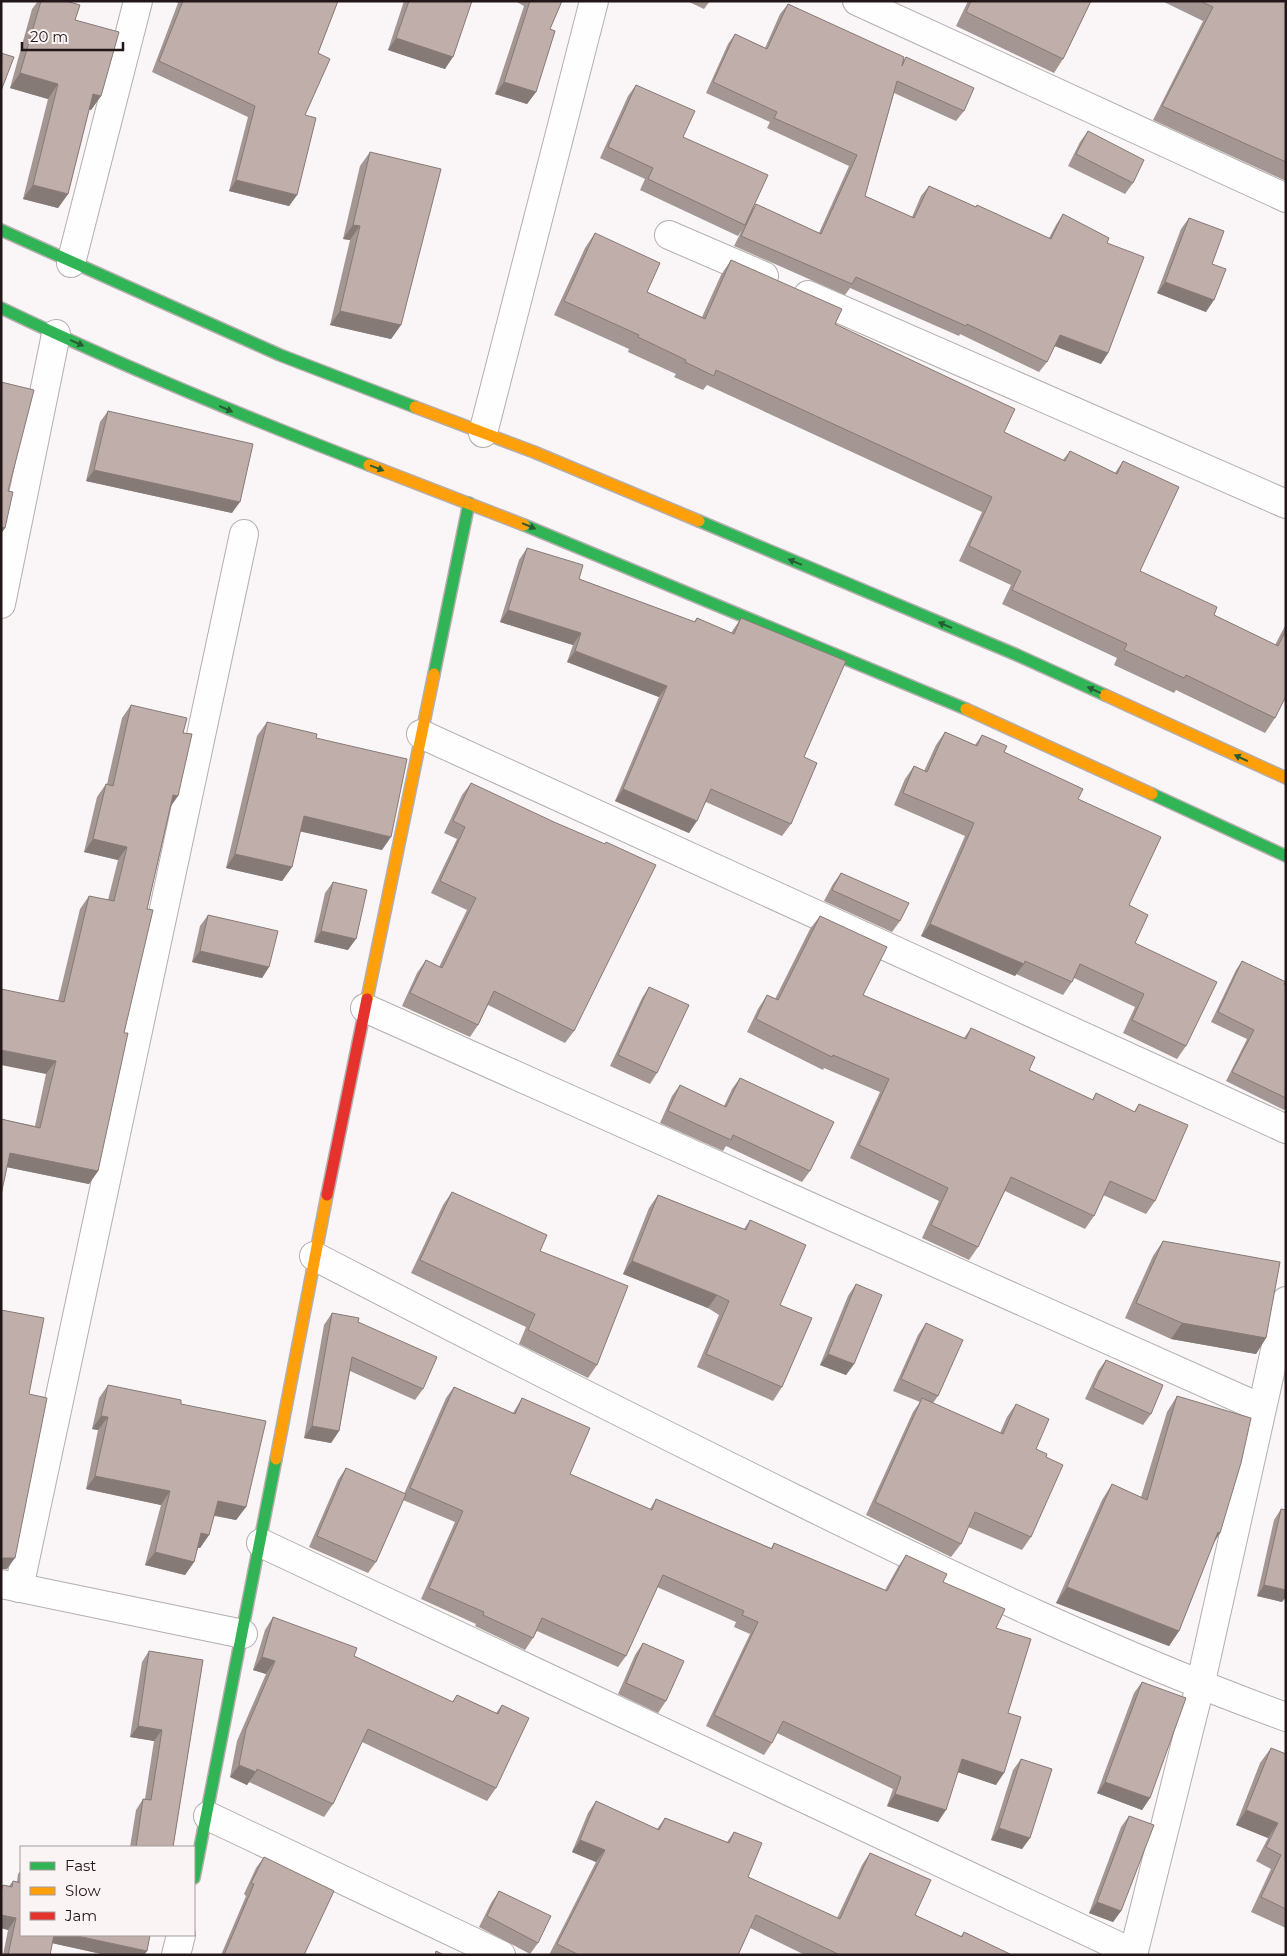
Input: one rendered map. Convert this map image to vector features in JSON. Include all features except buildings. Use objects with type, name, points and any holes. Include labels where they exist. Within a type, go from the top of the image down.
[{"type":"main road","points":[[1,230],[280,355],[552,460],[1017,655],[1286,778]]},
{"type":"main road","points":[[1,308],[254,421],[469,503],[989,720],[1286,856]]},
{"type":"main road","points":[[195,1874],[261,1543],[314,1256],[469,503]]},
{"type":"street","points":[[71,263],[138,1]]},
{"type":"street","points":[[483,433],[594,1]]},
{"type":"street","points":[[857,1],[1286,198]]},
{"type":"street","points":[[669,235],[1286,504]]},
{"type":"street","points":[[1,604],[56,334]]},
{"type":"street","points":[[243,1634],[10,1586],[244,534]]},
{"type":"street","points":[[421,734],[1286,1129]]},
{"type":"street","points":[[365,1008],[1261,1408]]},
{"type":"street","points":[[314,1256],[586,1396],[962,1581],[1200,1686],[1286,1718]]},
{"type":"street","points":[[261,1543],[1133,1954],[1200,1686],[1286,1301]]},
{"type":"street","points":[[208,1816],[501,1955]]},
{"type":"street","points":[[176,1955],[181,1936]]},
{"type":"traffic: fast","points":[[1,230],[280,355],[415,407]]},
{"type":"traffic: fast","points":[[1,308],[184,390],[369,465]]},
{"type":"traffic: fast","points":[[434,674],[469,503]]},
{"type":"traffic: fast","points":[[699,521],[1017,655],[1105,695]]},
{"type":"traffic: fast","points":[[524,525],[966,709]]},
{"type":"traffic: fast","points":[[1152,794],[1286,856]]},
{"type":"traffic: fast","points":[[195,1873],[276,1459]]},
{"type":"traffic: slow","points":[[415,407],[534,452],[699,521]]},
{"type":"traffic: slow","points":[[369,465],[524,525]]},
{"type":"traffic: slow","points":[[367,999],[434,674]]},
{"type":"traffic: slow","points":[[1105,695],[1286,778]]},
{"type":"traffic: slow","points":[[966,709],[1152,794]]},
{"type":"traffic: slow","points":[[276,1459],[327,1195]]},
{"type":"traffic: jam","points":[[327,1195],[367,999]]}]
